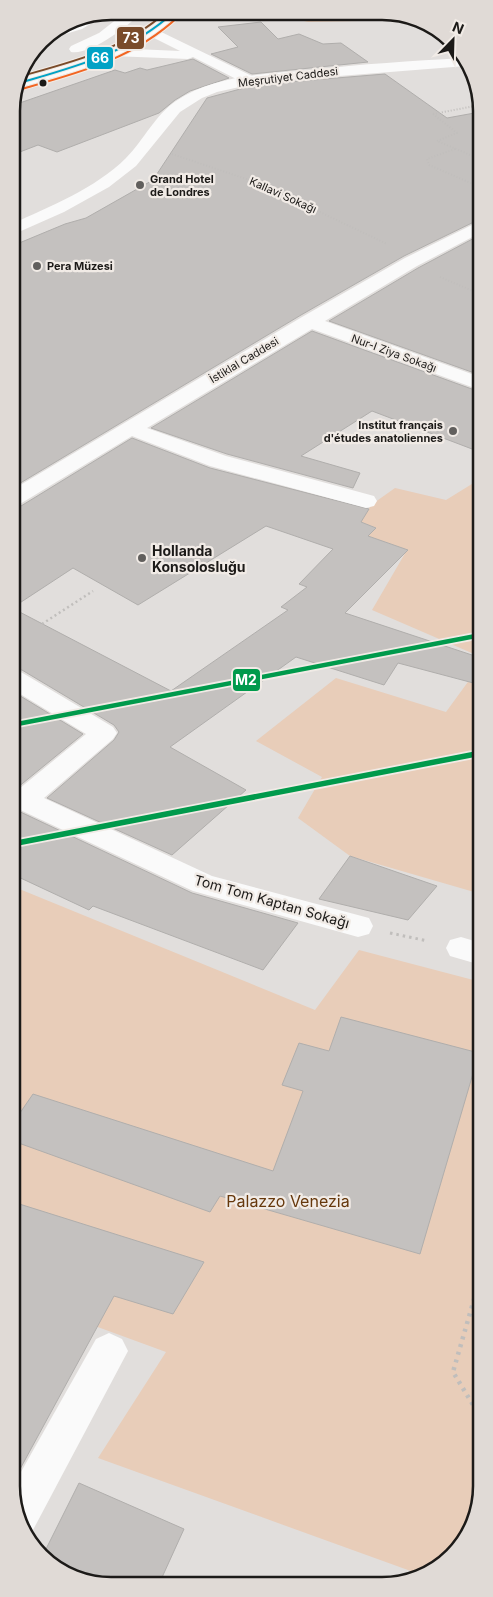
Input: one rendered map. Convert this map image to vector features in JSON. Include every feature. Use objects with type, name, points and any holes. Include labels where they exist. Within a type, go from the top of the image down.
[{"type":"street","points":[[33,63],[96,40],[127,20]]},
{"type":"street","points":[[146,20],[146,26],[153,32],[249,80]]},
{"type":"street","points":[[25,81],[112,52],[153,32],[167,20]]},
{"type":"street","points":[[112,52],[199,55]]},
{"type":"street","name":"Meşrutiyet Caddesi","points":[[20,226],[73,201],[106,182],[131,162],[180,105],[207,90],[249,80],[355,69],[428,64]]},
{"type":"street","name":"İstiklal Caddesi","points":[[20,494],[412,261],[473,230]]},
{"type":"street","name":"Nur-I Ziya Sokağı","points":[[309,322],[473,382]]},
{"type":"street","points":[[129,428],[218,462],[366,501]]},
{"type":"street","name":"Tom Tom Kaptan Sokağı","points":[[20,683],[104,733],[24,800],[203,884],[358,926]]},
{"type":"street","points":[[23,1508],[109,1351]]},
{"type":"lane","points":[[68,30],[82,25]]},
{"type":"path","points":[[473,106],[433,114],[456,133],[437,141],[473,156]]},
{"type":"path","name":"Kallavi Sokağı","points":[[142,148],[182,157],[261,184],[473,291]]},
{"type":"path","points":[[456,149],[427,159],[429,165],[473,184]]},
{"type":"path","points":[[42,624],[93,590]]},
{"type":"path","points":[[358,926],[471,951]]},
{"type":"path","points":[[473,1303],[453,1372],[473,1404]]},
{"type":"green space","points":[[300,20],[387,20],[308,22]]},
{"type":"green space","points":[[473,483],[473,654],[372,610],[407,550],[368,536],[376,528],[361,522],[371,505],[395,488],[446,500]]},
{"type":"green space","points":[[473,675],[473,892],[350,856],[298,818],[322,777],[256,741],[336,678],[446,712]]},
{"type":"green space","name":"Palazzo Venezia","points":[[20,889],[315,1010],[359,950],[473,980],[473,1492],[466,1521],[451,1546],[428,1565],[412,1572],[98,1458],[166,1352],[20,1299]]},
{"type":"building","points":[[261,22],[278,39],[299,34],[323,44],[341,43],[368,62],[252,74],[211,54],[238,47],[218,27]]},
{"type":"building","points":[[193,59],[229,78],[190,91],[159,113],[57,152],[38,145],[20,152],[20,103],[115,70],[125,73],[140,68],[147,70]]},
{"type":"building","points":[[385,74],[447,118],[473,113],[473,222],[404,256],[301,315],[20,483],[20,243],[65,224],[86,218],[153,180],[207,98],[244,88],[276,83]]},
{"type":"building","points":[[473,239],[473,372],[329,321],[418,268]]},
{"type":"building","points":[[312,331],[473,389],[473,449],[372,411],[301,456],[360,473],[353,488],[227,454],[151,428]]},
{"type":"building","points":[[132,438],[210,468],[369,509],[361,522],[376,528],[368,536],[408,550],[345,613],[473,655],[473,683],[398,663],[384,685],[296,657],[170,747],[246,790],[172,855],[47,798],[114,740],[119,732],[114,725],[20,670],[20,612],[171,691],[288,610],[281,607],[307,587],[299,584],[333,549],[266,526],[138,605],[73,568],[20,603],[20,506]]},
{"type":"building","points":[[20,696],[83,734],[20,785]]},
{"type":"building","points":[[20,812],[192,893],[298,923],[263,970],[93,906],[89,910],[20,878]]},
{"type":"building","points":[[350,856],[437,886],[408,920],[319,899]]},
{"type":"building","points":[[341,1017],[473,1051],[473,1073],[420,1254],[220,1196],[210,1212],[20,1144],[20,1113],[33,1094],[273,1171],[303,1091],[282,1085],[299,1043],[329,1051]]},
{"type":"building","points":[[20,1204],[204,1262],[173,1314],[114,1296],[20,1469]]},
{"type":"building","points":[[79,1483],[184,1529],[162,1577],[93,1575],[65,1565],[46,1549]]},
{"type":"transit line","name":"73","points":[[28,74],[97,54],[134,36],[157,20]]},
{"type":"transit line","name":"66","points":[[25,81],[101,58],[140,39],[165,20]]},
{"type":"transit line","points":[[23,89],[83,71],[125,55],[163,31],[175,20]]},
{"type":"transit line","name":"M2","points":[[20,723],[473,637]]},
{"type":"transit line","name":"M2","points":[[20,842],[473,755]]},
{"type":"place","name":"Grand Hotel de Londres","points":[[140,185]]},
{"type":"place","name":"Pera Müzesi","points":[[37,266]]},
{"type":"place","name":"Institut français d'études anatoliennes","points":[[453,431]]},
{"type":"place","name":"Hollanda Konsolosluğu","points":[[142,558]]}]
